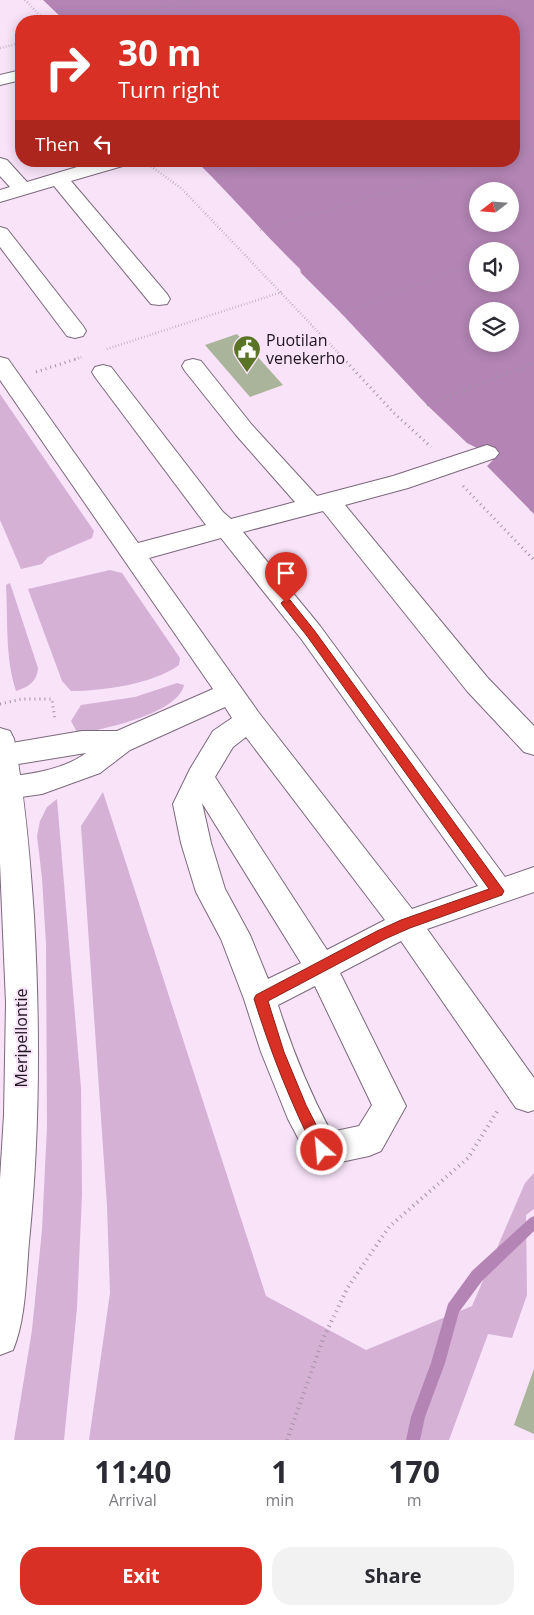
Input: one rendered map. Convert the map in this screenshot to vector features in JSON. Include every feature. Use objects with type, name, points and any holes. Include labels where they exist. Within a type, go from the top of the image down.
[{"type":"main road","points":[[0,80],[15,76]]},
{"type":"main road","points":[[0,164],[23,189]]},
{"type":"main road","points":[[0,196],[99,167]]},
{"type":"main road","points":[[58,179],[159,299]]},
{"type":"main road","points":[[0,233],[75,331]]},
{"type":"main road","points":[[97,359],[214,518],[226,528],[311,633],[498,891]]},
{"type":"main road","points":[[193,366],[244,430],[320,503],[478,684],[534,744]]},
{"type":"main road","points":[[5,372],[249,720],[406,924],[527,1087]]},
{"type":"main road","points":[[133,553],[400,482],[487,453]]},
{"type":"main road","points":[[2,765],[42,782],[63,776],[90,765],[120,742],[230,693]]},
{"type":"main road","points":[[200,777],[320,967],[389,1106],[369,1140],[322,1150],[293,1092],[235,935],[211,892],[196,843],[187,804],[200,777],[223,739],[249,720]]},
{"type":"main road","name":"Meripellontie","points":[[0,1337],[16,1182],[22,1054],[20,943],[11,814],[2,765]]},
{"type":"main road","points":[[260,999],[406,924],[534,879]]},
{"type":"path","points":[[25,0],[39,15]]},
{"type":"path","points":[[130,15],[194,0]]},
{"type":"path","points":[[0,48],[15,44]]},
{"type":"path","points":[[520,90],[534,86]]},
{"type":"path","points":[[520,154],[534,150]]},
{"type":"path","points":[[152,167],[182,190],[282,292],[394,413],[435,451],[444,466],[534,560]]},
{"type":"path","points":[[215,179],[255,167]]},
{"type":"path","points":[[260,230],[474,167]]},
{"type":"path","points":[[519,247],[534,241]]},
{"type":"path","points":[[341,313],[469,265]]},
{"type":"path","points":[[5,372],[97,359],[282,292]]},
{"type":"path","points":[[427,405],[534,363]]},
{"type":"path","points":[[530,510],[534,508]]},
{"type":"path","points":[[0,704],[22,699],[52,699]]},
{"type":"path","points":[[287,1440],[323,1339],[348,1288],[389,1227],[468,1158],[487,1130],[501,1104],[527,1087]]},
{"type":"shaded area","points":[[43,0],[534,0],[534,514],[487,466],[493,460],[487,453],[467,443],[427,405],[301,273],[300,269],[202,167],[520,167],[520,15],[59,15]]},
{"type":"shaded area","points":[[0,394],[94,531],[92,538],[48,557],[42,564],[21,569],[0,520]]},
{"type":"shaded area","points":[[110,570],[122,573],[180,658],[179,665],[168,672],[142,682],[98,690],[71,691],[62,681],[28,589]]},
{"type":"shaded area","points":[[10,583],[38,668],[34,680],[24,688],[16,691],[10,665],[8,638],[6,585]]},
{"type":"shaded area","points":[[177,683],[184,685],[179,695],[168,704],[138,719],[78,734],[71,721],[81,705],[135,697]]},
{"type":"shaded area","points":[[103,792],[266,1296],[366,1350],[472,1306],[525,1183],[534,1173],[534,1209],[526,1215],[527,1295],[512,1338],[488,1334],[449,1440],[89,1440],[110,1293],[107,1206],[81,826]]},
{"type":"shaded area","points":[[57,799],[81,1088],[82,1195],[77,1308],[64,1440],[14,1440],[32,1330],[42,1230],[47,1126],[46,944],[37,836],[40,821],[47,807]]},
{"type":"building","points":[[237,334],[283,385],[250,397],[205,345]]},
{"type":"building","points":[[534,1369],[534,1434],[514,1425]]},
{"type":"waterway","points":[[413,1440],[418,1417],[438,1363],[453,1309],[477,1276],[534,1222]]},
{"type":"place","name":"Puotilan venekerho","points":[[247,373]]},
{"type":"route","points":[[286,603],[311,633],[498,891],[381,935],[260,999],[277,1052],[300,1108],[322,1150]]}]
